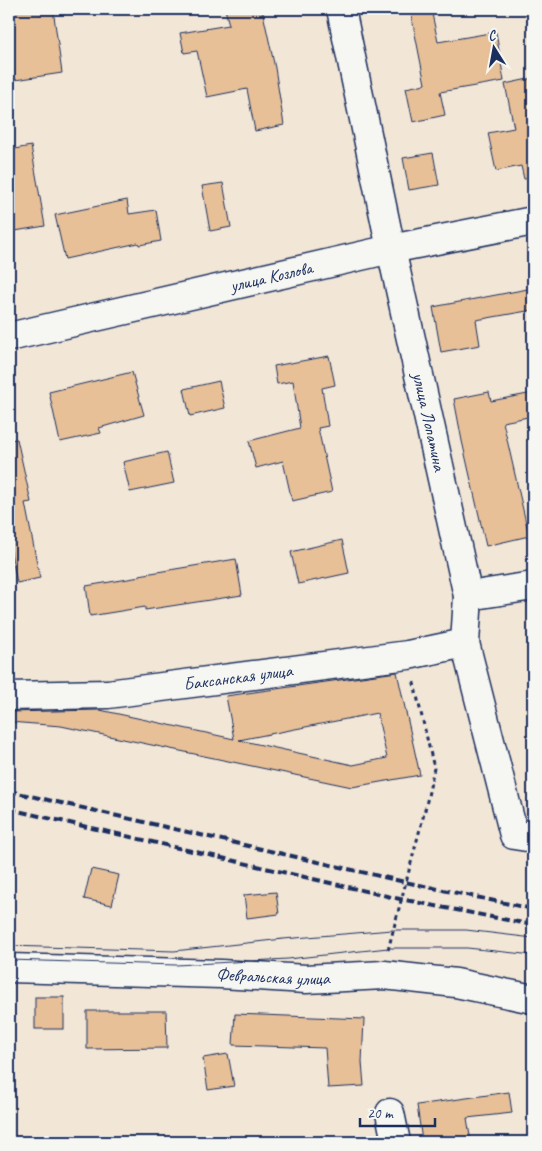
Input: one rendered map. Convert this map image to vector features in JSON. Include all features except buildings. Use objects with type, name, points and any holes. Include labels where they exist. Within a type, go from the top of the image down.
[{"type":"street","name":"улица Лопатина","points":[[341,9],[391,249],[468,596],[465,643],[524,836]]},
{"type":"street","name":"улица Козлова","points":[[9,337],[391,249],[533,221]]},
{"type":"street","points":[[468,596],[533,586]]},
{"type":"street","name":"Баксанская улица","points":[[9,696],[108,694],[408,655],[465,643]]},
{"type":"street","name":"Февральская улица","points":[[9,968],[221,974],[306,979],[384,975],[456,984],[533,999]]},
{"type":"street","points":[[390,1113],[396,1142]]},
{"type":"path","points":[[384,975],[388,948],[426,810],[434,768],[408,655]]},
{"type":"tram line","points":[[9,946],[174,951],[392,930],[466,930],[533,938]]},
{"type":"tram line","points":[[9,960],[176,965],[288,959],[388,948],[467,948],[533,955]]},
{"type":"railway","points":[[9,791],[405,882],[533,909]]},
{"type":"railway","points":[[9,809],[400,899],[533,925]]}]
